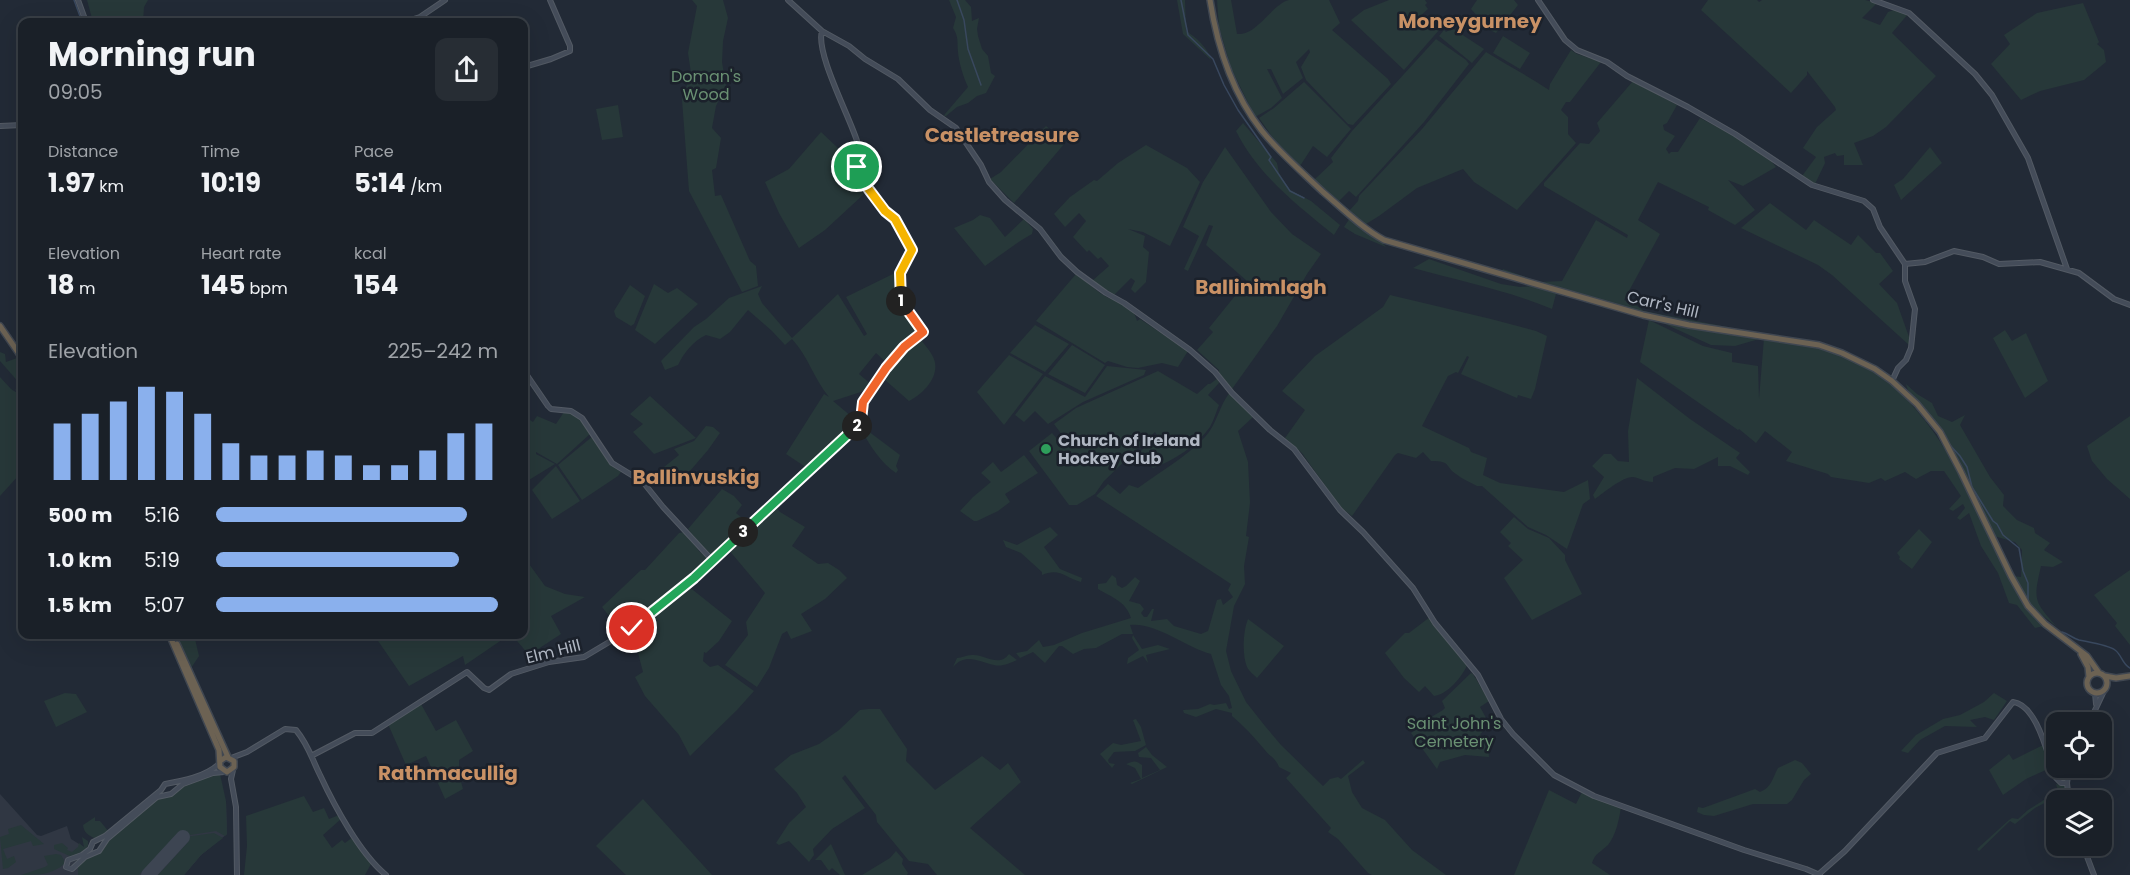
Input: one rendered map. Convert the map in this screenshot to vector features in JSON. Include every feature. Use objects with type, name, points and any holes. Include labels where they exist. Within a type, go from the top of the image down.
[{"type":"highway","name":"Carr's Hill","points":[[1210,0],[1216,40],[1252,117],[1273,144],[1349,215],[1384,240],[1643,315],[1689,325],[1819,345],[1856,359],[1892,381],[1923,410],[1940,432],[2022,597],[2045,624],[2087,656],[2101,674]]},
{"type":"highway","points":[[0,326],[18,352]]},
{"type":"highway","points":[[173,639],[219,749],[220,767],[224,772],[234,767],[173,639]]},
{"type":"highway","points":[[2076,647],[2085,660],[2089,677],[2088,687],[2095,693],[2115,681],[2130,676]]},
{"type":"highway","points":[[2089,677],[2101,674],[2116,678],[2130,676]]},
{"type":"highway","points":[[2101,674],[2107,679],[2105,689]]},
{"type":"highway","points":[[195,696],[202,701]]},
{"type":"highway","points":[[220,762],[230,758]]},
{"type":"street","points":[[78,0],[85,18]]},
{"type":"street","points":[[415,18],[446,0]]},
{"type":"street","points":[[528,66],[570,51],[570,46],[550,0]]},
{"type":"street","points":[[788,0],[824,33],[849,46],[865,59],[898,79],[930,110],[956,128],[981,165],[989,182],[1005,200],[1040,229],[1064,260],[1106,293],[1185,346],[1211,368],[1232,393],[1270,430],[1294,449],[1340,510],[1364,532],[1415,591],[1435,623],[1478,675],[1501,719],[1554,776],[1594,796],[1819,875],[1845,851],[1937,753],[1985,738],[2013,702],[2020,704],[2030,712],[2056,778],[2061,783],[2067,783]]},
{"type":"street","points":[[1538,0],[1565,40],[1577,50],[1607,62],[1632,79],[1741,137],[1812,185],[1864,201],[1871,206],[1880,226],[1905,264],[1905,281],[1915,309],[1912,339],[1906,360],[1898,368],[1892,381]]},
{"type":"street","points":[[1873,0],[1909,12],[1988,89],[2028,158],[2067,269]]},
{"type":"street","name":"Elm Hill","points":[[313,755],[355,733],[372,733],[467,672],[489,690],[511,674],[543,664],[577,659],[592,653],[639,622],[694,578],[858,425],[861,420],[863,402],[886,368],[904,347],[923,332],[903,305],[900,295],[901,269],[912,250],[895,219],[885,211],[861,179],[857,167],[858,144],[837,94],[821,39],[824,33]]},
{"type":"street","points":[[0,126],[18,125]]},
{"type":"street","points":[[1905,264],[1925,262],[1954,251],[1983,257],[1999,264],[2034,261],[2085,276],[2114,299],[2130,305]]},
{"type":"street","points":[[528,377],[551,409],[571,411],[582,418],[612,464],[643,482],[712,560]]},
{"type":"street","points":[[2094,712],[2105,689]]},
{"type":"street","points":[[2093,712],[2096,704],[2095,693]]},
{"type":"street","points":[[230,758],[239,756],[289,728],[298,733],[313,755],[319,774],[342,818],[375,865],[386,875]]},
{"type":"street","points":[[237,875],[236,807],[231,779],[239,756]]},
{"type":"street","points":[[220,762],[211,770],[171,784],[167,783],[105,836],[93,842],[82,855],[66,861],[67,868],[72,870],[85,857],[96,852],[107,839],[160,796],[183,784],[213,773],[224,772],[231,785],[236,836]]},
{"type":"street","points":[[2068,778],[2068,790]]},
{"type":"street","points":[[171,784],[174,787],[173,791]]},
{"type":"street","points":[[163,787],[167,794]]},
{"type":"street","points":[[97,841],[101,843],[101,848]]},
{"type":"street","points":[[91,846],[96,852]]},
{"type":"street","points":[[2087,856],[2094,875]]},
{"type":"street","points":[[72,859],[76,864]]},
{"type":"shaded area","points":[[0,794],[37,835],[41,836],[67,826],[71,839],[79,844],[99,868],[226,801],[227,834],[201,855],[184,875],[0,875]]},
{"type":"green space","points":[[87,0],[148,0],[144,7],[143,18],[92,18]]},
{"type":"green space","name":"Doman's Wood","points":[[692,0],[723,0],[728,18],[723,41],[722,62],[726,86],[716,106],[712,128],[721,138],[716,168],[712,170],[715,196],[721,195],[750,261],[756,266],[758,286],[742,292],[689,191],[682,100],[691,73],[688,53],[697,6]]},
{"type":"green space","points":[[949,0],[965,0],[971,7],[972,21],[979,18],[978,36],[982,49],[988,56],[991,73],[995,76],[986,93],[944,116],[968,87],[960,65],[957,37],[953,28],[956,17]]},
{"type":"green space","points":[[1177,0],[1185,0],[1186,31],[1201,44],[1211,60],[1183,34]]},
{"type":"green space","points":[[1217,0],[1231,0],[1237,34],[1251,30],[1277,7],[1289,0],[1329,0],[1340,23],[1332,30],[1391,84],[1353,125],[1348,124],[1306,80],[1301,67],[1310,52],[1309,49],[1296,62],[1303,78],[1283,94],[1271,69],[1267,69],[1282,98],[1271,108],[1255,117],[1231,68],[1219,27]]},
{"type":"green space","points":[[1389,0],[1425,0],[1428,9],[1417,19],[1422,24],[1425,21],[1430,26],[1435,24],[1440,29],[1404,70],[1351,20],[1364,10]]},
{"type":"green space","points":[[1477,0],[1514,0],[1518,5],[1496,33],[1490,30],[1471,9]]},
{"type":"green space","points":[[1708,0],[1757,0],[1759,2],[1762,0],[1865,0],[1877,3],[1862,18],[1880,25],[1888,12],[1894,10],[1908,14],[1892,33],[1936,76],[1886,127],[1873,136],[1854,143],[1863,165],[1844,165],[1844,155],[1837,156],[1835,153],[1824,157],[1825,163],[1815,184],[1802,176],[1816,157],[1803,148],[1817,127],[1836,110],[1835,107],[1807,71],[1807,75],[1791,93],[1701,10]]},
{"type":"green space","points":[[2083,3],[2099,42],[2097,44],[2104,50],[2106,62],[2084,80],[2040,91],[2021,100],[1991,64],[2010,44],[2004,35],[2037,13]]},
{"type":"green space","points":[[1452,28],[1484,49],[1472,63],[1439,36],[1444,30],[1446,32]]},
{"type":"green space","points":[[1503,36],[1530,53],[1520,69],[1493,53]]},
{"type":"green space","points":[[1436,39],[1469,64],[1424,122],[1356,197],[1349,191],[1339,201],[1314,180],[1333,162],[1331,158],[1352,131]]},
{"type":"green space","points":[[1571,50],[1601,62],[1561,110],[1568,117],[1568,134],[1576,143],[1517,210],[1474,182],[1463,169],[1417,188],[1366,224],[1349,211],[1358,201],[1359,196],[1422,129],[1486,52],[1549,90],[1550,84]]},
{"type":"green space","points":[[1633,81],[1677,105],[1667,123],[1663,125],[1664,130],[1675,136],[1666,149],[1669,154],[1678,152],[1700,118],[1733,135],[1776,167],[1743,186],[1728,180],[1755,210],[1735,225],[1708,210],[1709,207],[1658,182],[1638,220],[1660,234],[1624,300],[1644,311],[1738,329],[1654,316],[1501,273],[1503,269],[1540,282],[1562,281],[1596,220],[1627,238],[1628,235],[1544,186],[1544,183],[1580,143],[1589,144],[1600,131],[1597,123]]},
{"type":"green space","points":[[1304,82],[1351,129],[1327,157],[1313,146],[1300,166],[1278,145],[1259,118]]},
{"type":"green space","points":[[618,105],[623,137],[602,140],[596,109]]},
{"type":"green space","points":[[1243,123],[1277,163],[1279,173],[1290,190],[1311,201],[1340,225],[1334,235],[1279,188],[1255,161],[1236,131]]},
{"type":"green space","points":[[1046,126],[1065,143],[1014,203],[990,179],[1001,172]]},
{"type":"green space","points":[[821,132],[839,149],[857,148],[854,170],[858,177],[854,181],[864,194],[825,230],[799,248],[765,182],[789,169]]},
{"type":"green space","points":[[1146,145],[1187,168],[1200,182],[1170,246],[1143,232],[1128,229],[1145,236],[1143,247],[1149,252],[1146,282],[1135,293],[1131,289],[1135,281],[1131,278],[1114,295],[1092,281],[1109,266],[1101,257],[1098,259],[1089,250],[1087,252],[1073,237],[1086,221],[1079,213],[1065,227],[1054,214],[1070,197],[1094,180],[1097,181],[1118,163]]},
{"type":"green space","points":[[1225,147],[1271,212],[1292,234],[1321,254],[1277,326],[1232,389],[1219,374],[1219,370],[1197,350],[1213,332],[1209,328],[1247,281],[1206,245],[1213,226],[1209,225],[1188,271],[1184,269],[1199,236],[1183,227],[1203,182]]},
{"type":"green space","points":[[1930,147],[1942,163],[1901,200],[1894,185],[1903,179]]},
{"type":"green space","points":[[1770,203],[1806,230],[1814,220],[1851,245],[1858,235],[1876,253],[1880,253],[1893,271],[1879,284],[1897,303],[1909,337],[1909,345],[1818,265],[1741,228]]},
{"type":"green space","points":[[980,215],[990,218],[1005,237],[1024,219],[1033,229],[1032,234],[985,266],[954,228]]},
{"type":"green space","points":[[1350,218],[1380,240],[1386,247],[1344,227]]},
{"type":"green space","points":[[1429,259],[1501,284],[1520,287],[1534,286],[1556,294],[1552,309],[1500,291],[1413,268]]},
{"type":"green space","points":[[895,273],[901,305],[920,331],[903,344],[887,363],[876,353],[859,374],[872,385],[867,390],[833,401],[858,422],[807,468],[786,454],[824,394],[829,397],[792,339],[785,345],[748,310],[730,332],[720,339],[706,335],[693,344],[678,365],[665,370],[661,361],[694,327],[729,298],[762,286],[758,294],[762,303],[792,338],[838,294],[864,336],[867,334],[846,297]]},
{"type":"green space","points":[[1076,274],[1100,293],[1127,307],[1135,315],[1137,321],[1140,319],[1188,351],[1178,367],[1162,363],[1138,368],[1108,361],[1105,363],[1036,321]]},
{"type":"green space","points":[[654,284],[668,293],[677,288],[698,304],[655,344],[635,330]]},
{"type":"green space","points":[[630,285],[645,296],[634,324],[631,326],[616,317],[614,311]]},
{"type":"green space","points":[[1390,295],[1491,319],[1547,336],[1531,399],[1518,395],[1517,398],[1461,374],[1469,357],[1467,356],[1458,373],[1448,376],[1422,426],[1487,458],[1483,475],[1500,483],[1564,492],[1588,480],[1590,499],[1583,504],[1567,549],[1546,535],[1528,527],[1482,486],[1477,486],[1461,477],[1445,463],[1431,461],[1423,452],[1416,458],[1398,453],[1395,455],[1352,516],[1341,508],[1302,453],[1285,438],[1305,410],[1282,391],[1315,356],[1383,307]]},
{"type":"green space","points":[[1649,320],[1703,346],[1732,353],[1732,362],[1758,366],[1759,399],[1764,338],[1807,345],[1838,354],[1882,378],[1910,403],[1934,433],[1955,466],[2024,605],[2044,626],[2035,628],[2017,605],[2009,603],[1998,573],[1981,546],[1969,513],[1960,520],[1957,518],[1965,508],[1963,504],[1953,511],[1949,509],[1961,496],[1944,471],[1931,471],[1916,479],[1905,472],[1885,481],[1881,478],[1869,483],[1831,477],[1828,474],[1786,461],[1792,452],[1765,431],[1756,443],[1640,362]]},
{"type":"green space","points":[[1665,324],[1759,339],[1735,346],[1711,345]]},
{"type":"green space","points":[[1035,325],[1069,344],[1045,372],[1010,353]]},
{"type":"green space","points":[[2005,330],[2012,341],[2026,333],[2048,381],[2025,398],[1993,338]]},
{"type":"green space","points":[[921,339],[935,362],[934,375],[926,388],[909,401],[884,379],[906,351]]},
{"type":"green space","points":[[1072,345],[1105,365],[1085,393],[1048,374]]},
{"type":"green space","points":[[0,352],[5,354],[6,362],[17,358],[18,382],[0,361]]},
{"type":"green space","points":[[1009,355],[1043,374],[1004,425],[977,392]]},
{"type":"green space","points":[[1107,366],[1146,370],[1144,375],[1083,402],[1048,424],[1035,411],[1024,422],[1015,415],[1045,376],[1085,397]]},
{"type":"green space","points":[[1158,371],[1197,394],[1218,378],[1219,383],[1208,395],[1219,405],[1210,427],[1184,452],[1153,468],[1137,455],[1157,435],[1155,432],[1104,481],[1095,494],[1077,505],[1069,505],[1029,451],[1052,433],[1064,447],[1068,443],[1054,424],[1076,408]]},
{"type":"green space","points":[[0,377],[18,393],[18,476],[0,496]]},
{"type":"green space","points":[[1637,378],[1690,419],[1740,453],[1736,458],[1750,472],[1748,475],[1730,466],[1718,466],[1718,457],[1694,469],[1675,468],[1653,477],[1653,482],[1629,477],[1595,499],[1593,495],[1604,477],[1592,466],[1604,454],[1611,454],[1618,461],[1629,462],[1628,431]]},
{"type":"green space","points":[[1906,384],[1932,403],[1938,416],[1952,422],[1965,415],[1960,425],[1990,477],[2004,495],[2003,506],[2017,520],[2034,528],[2035,533],[2050,543],[2044,550],[2063,562],[2053,567],[2041,566],[2036,594],[2040,606],[2057,627],[2033,608],[2013,576],[2021,577],[2022,550],[2015,542],[1994,536],[1952,447],[1934,420],[1910,394]]},
{"type":"green space","points":[[1230,392],[1253,417],[1238,431],[1248,462],[1250,503],[1246,536],[1249,537],[1244,566],[1245,584],[1234,606],[1226,651],[1231,671],[1246,702],[1265,726],[1323,786],[1330,779],[1338,777],[1341,779],[1363,760],[1365,763],[1348,776],[1352,792],[1362,808],[1385,820],[1412,850],[1446,875],[1372,875],[1368,873],[1338,839],[1328,832],[1331,828],[1286,778],[1291,773],[1279,767],[1232,716],[1232,713],[1216,709],[1196,717],[1184,713],[1183,710],[1198,709],[1210,704],[1226,703],[1229,709],[1232,708],[1229,696],[1221,685],[1211,654],[1161,631],[1140,625],[1130,625],[1133,634],[1122,634],[1096,648],[1084,649],[1073,654],[1059,646],[1045,663],[1033,652],[1020,658],[1016,653],[1027,651],[1039,640],[1043,647],[1054,645],[1082,633],[1131,618],[1122,603],[1098,589],[1098,584],[1106,583],[1112,575],[1116,578],[1117,585],[1122,588],[1135,577],[1140,581],[1129,601],[1140,604],[1144,609],[1141,613],[1144,617],[1147,617],[1154,609],[1151,621],[1167,619],[1174,626],[1201,634],[1208,631],[1217,600],[1221,599],[1223,605],[1233,597],[1228,590],[1231,584],[1096,496],[1108,484],[1120,494],[1129,485],[1138,488],[1181,458],[1209,432]]},
{"type":"green space","points":[[650,396],[696,438],[654,454],[633,432],[643,424],[630,414]]},
{"type":"green space","points":[[564,412],[569,413],[577,416],[583,422],[590,434],[557,464],[536,452],[555,464],[528,481],[528,419],[533,422],[537,416],[556,424]]},
{"type":"green space","points":[[2130,416],[2130,499],[2107,479],[2092,461],[2087,446]]},
{"type":"green space","points":[[706,426],[713,427],[720,433],[678,485],[664,467],[679,455],[674,449],[694,441]]},
{"type":"green space","points":[[864,428],[900,455],[896,473],[873,449],[862,431]]},
{"type":"green space","points":[[593,436],[608,460],[621,472],[582,500],[558,465]]},
{"type":"green space","points":[[1024,455],[1038,473],[1005,494],[1010,502],[998,511],[977,521],[960,511],[991,482],[981,473],[993,462],[1001,472]]},
{"type":"green space","points":[[556,466],[580,501],[552,519],[532,490]]},
{"type":"green space","points":[[722,489],[734,496],[742,505],[736,513],[748,523],[713,557],[702,548],[688,529]]},
{"type":"green space","points":[[774,504],[780,512],[805,527],[792,546],[818,564],[828,563],[847,578],[825,599],[801,614],[812,631],[791,639],[787,631],[782,634],[769,668],[757,687],[725,665],[748,635],[746,622],[765,593],[728,549]]},
{"type":"green space","points":[[1514,517],[1528,529],[1549,538],[1565,555],[1565,560],[1582,594],[1532,620],[1504,578],[1523,560],[1508,546],[1511,543],[1500,532]]},
{"type":"green space","points":[[1050,527],[1058,535],[1044,547],[1060,569],[1082,578],[1081,582],[1053,572],[1042,575],[1042,572],[1021,553],[1006,547],[1003,540],[1017,545]]},
{"type":"green space","points":[[1919,529],[1932,542],[1912,569],[1899,559],[1897,553]]},
{"type":"green space","points":[[685,532],[709,560],[651,612],[621,631],[602,607],[641,570],[645,570],[679,533]]},
{"type":"green space","points":[[528,563],[545,586],[565,594],[585,597],[551,616],[561,634],[529,655],[515,639],[528,639]]},
{"type":"green space","points":[[2130,570],[2130,645],[2115,626],[2117,623],[2094,595]]},
{"type":"green space","points":[[688,586],[732,621],[719,641],[706,653],[704,652],[703,661],[710,667],[718,665],[754,691],[690,756],[679,735],[645,696],[635,677],[643,672],[632,630]]},
{"type":"green space","points":[[1430,617],[1467,665],[1454,684],[1434,696],[1425,686],[1419,692],[1404,678],[1385,653],[1405,633],[1409,633]]},
{"type":"green space","points":[[1248,619],[1284,646],[1257,678],[1247,667],[1244,656],[1244,636]]},
{"type":"green space","points":[[1133,635],[1142,649],[1158,645],[1170,649],[1146,655],[1148,663],[1143,656],[1127,664],[1128,658],[1139,650],[1132,638]]},
{"type":"green space","points":[[178,639],[195,639],[199,656],[191,668]]},
{"type":"green space","points":[[377,639],[503,639],[465,665],[463,656],[409,686]]},
{"type":"green space","points":[[1009,654],[1017,660],[997,665],[968,659],[958,662],[953,667],[957,658],[968,655],[1001,660]]},
{"type":"green space","name":"Saint John's Cemetery","points":[[1471,673],[1489,701],[1480,707],[1490,725],[1480,734],[1488,743],[1489,757],[1465,755],[1440,762],[1437,769],[1411,733],[1418,728],[1415,724],[1420,720],[1426,717],[1428,719],[1445,708],[1442,701]]},
{"type":"green space","points":[[65,693],[76,694],[87,712],[56,727],[44,701]]},
{"type":"green space","points":[[1994,693],[2007,701],[1994,720],[1985,717],[1970,720],[1977,727],[1945,726],[1920,740],[1908,753],[1901,751],[1916,735],[1943,719],[1960,715],[1984,702]]},
{"type":"green space","points":[[421,704],[436,731],[456,720],[473,751],[459,760],[459,774],[463,789],[445,799],[426,756],[406,765],[388,724]]},
{"type":"green space","points":[[880,709],[907,749],[906,761],[935,790],[982,756],[1000,770],[1008,763],[1021,782],[970,828],[1025,875],[937,875],[928,864],[909,861],[877,822],[876,815],[845,775],[842,778],[865,808],[832,829],[813,849],[814,855],[809,862],[789,841],[779,845],[776,843],[789,823],[806,807],[797,793],[774,769],[791,755],[819,744],[839,730],[860,710]]},
{"type":"green space","points":[[1136,719],[1146,745],[1135,751],[1114,752],[1108,760],[1109,763],[1115,764],[1112,768],[1100,754],[1113,743],[1121,745],[1141,741],[1133,720]]},
{"type":"green space","points":[[2043,745],[2046,770],[2026,779],[2003,795],[1989,770],[2009,754],[2013,760]]},
{"type":"green space","points":[[1146,747],[1167,767],[1132,784],[1130,783],[1141,779],[1135,768],[1126,764],[1138,762],[1142,765],[1142,778],[1160,770],[1151,758],[1139,757],[1138,753]]},
{"type":"green space","points":[[1795,760],[1802,763],[1811,774],[1787,804],[1753,804],[1714,816],[1697,812],[1698,807],[1703,808],[1755,789],[1760,792],[1764,790],[1778,768]]},
{"type":"green space","points":[[213,774],[220,774],[226,801],[227,834],[225,836],[216,831],[184,836],[179,832],[139,875],[78,875],[78,865],[90,855],[102,851],[105,843],[159,798]]},
{"type":"green space","points":[[2056,784],[2065,786],[2066,790],[2058,790]]},
{"type":"green space","points":[[1549,790],[1576,804],[1582,792],[1621,807],[1613,837],[1592,863],[1610,875],[1514,875]]},
{"type":"green space","points":[[304,796],[313,812],[324,808],[329,819],[339,815],[341,819],[323,835],[332,848],[342,840],[345,843],[353,837],[371,864],[365,875],[244,875],[247,846],[246,816]]},
{"type":"green space","points":[[643,799],[712,875],[626,875],[596,846]]},
{"type":"green space","points":[[2046,799],[2046,802],[2015,824],[2010,821],[1979,851],[1977,849],[2009,820],[2018,819]]},
{"type":"green space","points":[[95,817],[95,821],[100,821],[109,832],[96,839],[87,834],[83,825]]},
{"type":"green space","points":[[21,825],[44,844],[33,846],[31,841],[3,849],[7,859],[14,856],[16,862],[3,869],[0,837],[9,834],[8,829]]},
{"type":"green space","points":[[214,833],[223,838],[201,855],[184,875],[158,875],[189,841],[185,837]]},
{"type":"green space","points":[[82,837],[88,841],[86,849],[72,857],[54,849],[54,845],[62,843],[68,848],[67,850],[72,852],[79,843],[84,847]]},
{"type":"green space","points":[[831,844],[845,875],[840,875],[832,868],[829,871],[821,860],[815,860]]},
{"type":"green space","points":[[896,851],[903,859],[902,864],[907,875],[862,875],[890,858]]},
{"type":"green space","points":[[61,855],[64,860],[64,864],[59,868],[44,874],[21,875],[45,867],[48,865],[44,856]]},
{"type":"waterway","points":[[74,0],[81,18]]},
{"type":"waterway","points":[[957,0],[964,20],[968,49],[981,85]]},
{"type":"waterway","points":[[1181,0],[1188,35],[1213,59],[1238,110],[1271,157],[1269,160],[1290,191],[1304,198]]},
{"type":"waterway","points":[[1949,444],[1967,467],[1972,487],[1993,521],[2003,535],[2019,548],[2023,571],[2028,583],[2028,602]]},
{"type":"waterway","points":[[2062,632],[2079,640],[2112,648],[2130,668]]},
{"type":"runway","points":[[148,875],[183,837]]},
{"type":"place","name":"Church of Ireland Hockey Club","points":[[1046,449]]},
{"type":"district","name":"Moneygurney","points":[[1470,21]]},
{"type":"district","name":"Castletreasure","points":[[1002,135]]},
{"type":"district","name":"Ballinimlagh","points":[[1261,287]]},
{"type":"district","name":"Ballinvuskig","points":[[696,477]]},
{"type":"district","name":"Rathmacullig","points":[[448,773]]},
{"type":"route","points":[[632,628],[694,578],[858,425],[861,420],[863,402],[886,368],[904,347],[922,334],[922,330],[903,305],[900,295],[901,269],[912,250],[895,219],[885,211],[861,179],[857,167]]}]
